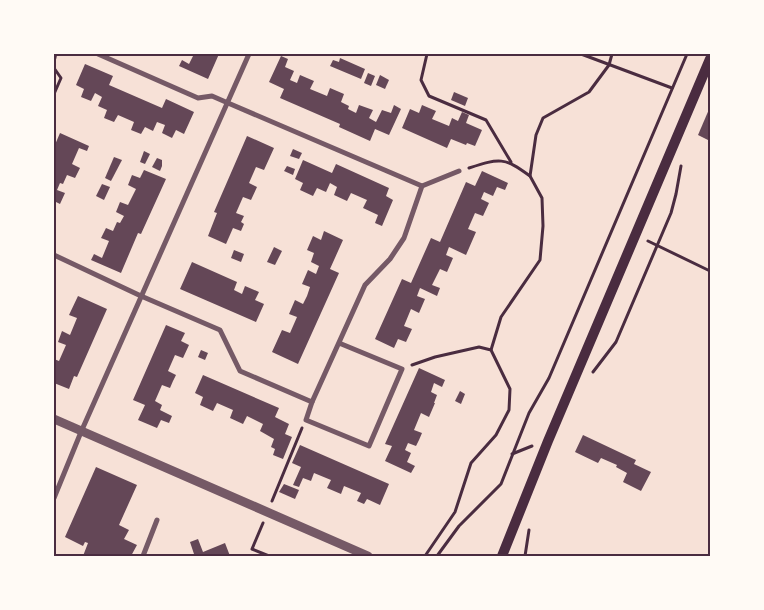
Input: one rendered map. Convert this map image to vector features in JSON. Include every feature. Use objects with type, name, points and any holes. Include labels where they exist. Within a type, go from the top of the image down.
[{"type":"main road","points":[[502,556],[548,441],[710,59]]},
{"type":"street","points":[[54,58],[55,54]]},
{"type":"street","points":[[98,54],[198,98],[212,96],[422,186],[459,171]]},
{"type":"street","points":[[54,498],[81,432],[249,54]]},
{"type":"street","points":[[339,343],[402,369],[369,446],[306,420],[312,402],[365,285],[390,259],[404,238],[422,186]]},
{"type":"street","points":[[54,255],[141,296],[220,330],[240,371],[312,402]]},
{"type":"street","points":[[54,419],[368,556]]},
{"type":"street","points":[[143,556],[157,520]]},
{"type":"path","points":[[426,54],[421,80],[429,96],[486,120],[511,162],[530,176],[542,198],[540,260],[502,318],[491,350],[510,389],[509,410],[496,435],[471,463],[455,512],[426,556]]},
{"type":"path","points":[[581,54],[672,88]]},
{"type":"path","points":[[530,176],[536,135],[543,118],[589,92],[609,65],[612,54]]},
{"type":"path","points":[[437,556],[460,526],[501,484],[525,422],[549,378],[687,54]]},
{"type":"path","points":[[54,68],[61,78],[54,94]]},
{"type":"path","points":[[459,171],[491,160],[511,162]]},
{"type":"path","points":[[587,380],[616,342],[674,203],[682,164]]},
{"type":"path","points":[[657,245],[710,271]]},
{"type":"path","points":[[402,369],[434,357],[479,347],[491,350]]},
{"type":"path","points":[[269,556],[252,549],[306,420]]},
{"type":"building","points":[[194,54],[219,54],[208,79],[179,66],[182,60],[189,64]]},
{"type":"building","points":[[281,56],[288,59],[285,67],[294,71],[290,80],[297,83],[300,75],[314,81],[310,89],[327,96],[330,88],[344,94],[341,102],[349,106],[348,109],[356,113],[359,105],[373,110],[369,118],[376,122],[382,110],[391,113],[394,105],[401,109],[389,135],[375,129],[370,141],[339,127],[340,124],[280,98],[284,89],[269,82]]},
{"type":"building","points":[[340,58],[365,69],[361,79],[330,66],[333,60],[339,62]]},
{"type":"building","points":[[85,64],[113,76],[109,85],[162,108],[166,99],[194,112],[184,134],[176,130],[172,138],[162,133],[165,125],[157,122],[153,131],[145,127],[141,134],[131,130],[134,122],[118,115],[114,122],[104,118],[107,110],[98,106],[102,97],[95,93],[91,101],[81,97],[84,89],[76,85]]},
{"type":"building","points":[[368,73],[375,76],[371,86],[364,83]]},
{"type":"building","points":[[380,75],[389,80],[385,89],[376,85]]},
{"type":"building","points":[[454,92],[468,98],[465,106],[451,100]]},
{"type":"building","points":[[422,105],[436,111],[432,119],[449,126],[452,118],[458,121],[462,112],[469,115],[466,123],[482,130],[475,146],[467,143],[466,145],[451,139],[447,148],[402,128],[410,109],[419,113]]},
{"type":"building","points":[[710,107],[710,141],[698,135]]},
{"type":"building","points":[[60,133],[89,146],[87,151],[79,148],[72,164],[80,168],[75,178],[67,175],[63,184],[60,183],[57,190],[65,193],[60,204],[54,201],[54,147]]},
{"type":"building","points":[[247,136],[274,148],[264,170],[256,167],[249,183],[257,187],[251,200],[243,197],[236,213],[244,216],[241,222],[244,224],[241,231],[233,228],[226,244],[208,236],[217,213],[214,212]]},
{"type":"building","points":[[293,149],[302,153],[299,159],[290,156]]},
{"type":"building","points":[[144,151],[150,154],[145,164],[140,162]]},
{"type":"building","points":[[114,157],[122,160],[111,181],[105,178]]},
{"type":"building","points":[[157,158],[162,160],[160,171],[152,167]]},
{"type":"building","points":[[303,160],[332,173],[336,164],[389,188],[386,196],[393,200],[382,226],[375,223],[378,215],[363,208],[367,200],[351,193],[347,201],[334,195],[337,187],[330,183],[326,192],[317,188],[313,196],[300,190],[303,183],[295,179]]},
{"type":"building","points":[[710,164],[710,179],[708,170]]},
{"type":"building","points":[[287,166],[295,169],[293,175],[284,171]]},
{"type":"building","points":[[144,170],[166,179],[141,234],[138,233],[121,273],[91,260],[94,254],[102,258],[109,241],[101,238],[106,228],[113,231],[117,222],[120,223],[124,216],[116,212],[120,202],[128,205],[136,189],[128,185],[132,175],[140,178]]},
{"type":"building","points":[[482,171],[508,183],[505,190],[497,187],[493,196],[484,192],[481,199],[489,203],[483,216],[475,213],[468,229],[476,232],[466,255],[449,247],[446,255],[453,258],[447,272],[440,269],[432,285],[440,288],[437,296],[420,288],[417,296],[425,299],[419,313],[411,309],[404,326],[412,329],[406,342],[398,339],[394,348],[375,339],[402,279],[411,283],[431,238],[440,242],[466,182],[475,186]]},
{"type":"building","points":[[102,184],[110,187],[104,200],[96,196]]},
{"type":"building","points":[[324,231],[343,240],[330,269],[339,273],[298,364],[272,352],[282,330],[290,333],[297,317],[289,314],[295,300],[303,304],[307,296],[310,287],[302,284],[308,270],[316,274],[319,266],[311,262],[314,253],[307,250],[313,236],[321,240]]},
{"type":"building","points":[[274,247],[282,251],[275,265],[267,262]]},
{"type":"building","points":[[234,250],[244,254],[241,262],[231,258]]},
{"type":"building","points":[[192,262],[237,282],[234,290],[242,294],[245,286],[259,292],[255,300],[264,304],[256,322],[180,289]]},
{"type":"building","points":[[78,296],[107,309],[77,377],[74,376],[69,389],[54,383],[54,359],[59,361],[66,345],[58,342],[62,331],[70,335],[77,318],[69,315]]},
{"type":"building","points":[[166,325],[185,333],[181,341],[189,345],[183,358],[175,355],[168,371],[176,375],[170,388],[162,385],[155,401],[162,405],[160,410],[172,416],[169,423],[161,420],[157,428],[138,420],[145,405],[133,400]]},
{"type":"building","points":[[201,350],[208,353],[205,360],[198,357]]},
{"type":"building","points":[[419,368],[445,380],[442,387],[434,383],[431,392],[437,395],[429,417],[421,413],[414,430],[422,433],[419,440],[416,446],[408,443],[405,450],[411,453],[407,462],[415,466],[411,473],[385,461],[392,446],[385,444]]},
{"type":"building","points":[[203,375],[279,408],[275,417],[289,424],[285,434],[292,437],[283,459],[273,455],[275,449],[271,447],[274,439],[260,431],[263,424],[247,416],[243,424],[230,418],[233,410],[217,403],[213,411],[200,405],[203,397],[195,393]]},
{"type":"building","points":[[460,391],[465,394],[461,404],[455,401]]},
{"type":"building","points":[[583,435],[636,460],[634,464],[651,472],[641,491],[623,482],[627,473],[616,467],[617,465],[601,458],[598,463],[575,452]]},
{"type":"building","points":[[300,445],[389,484],[380,505],[367,499],[364,504],[357,501],[361,493],[344,486],[341,494],[327,488],[331,480],[314,473],[311,481],[303,478],[299,487],[293,485],[301,467],[292,463]]},
{"type":"building","points":[[96,467],[137,485],[119,525],[129,530],[124,539],[137,545],[131,556],[83,556],[88,543],[85,542],[83,546],[65,537]]},
{"type":"building","points":[[284,484],[299,490],[295,499],[279,492]]},
{"type":"building","points":[[198,539],[203,552],[225,543],[230,556],[188,556],[194,554],[190,542]]}]
